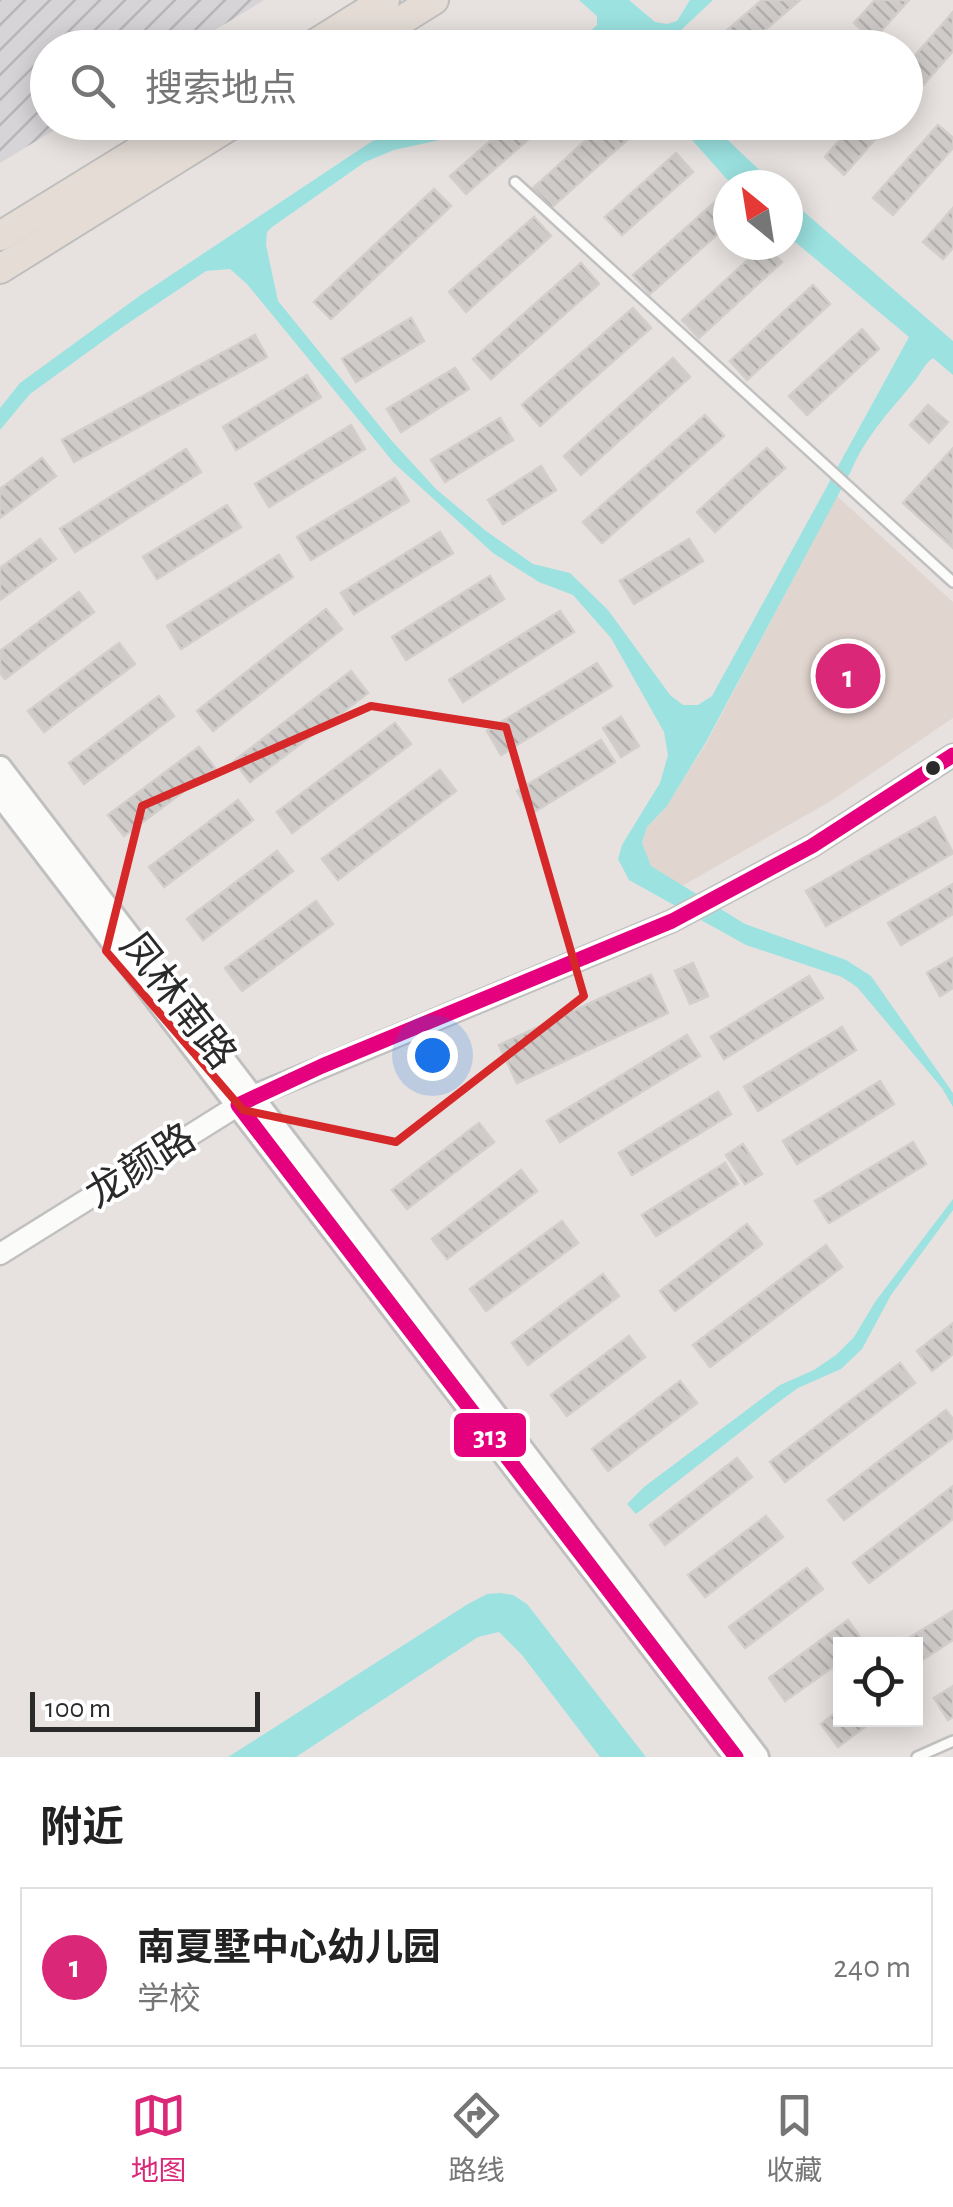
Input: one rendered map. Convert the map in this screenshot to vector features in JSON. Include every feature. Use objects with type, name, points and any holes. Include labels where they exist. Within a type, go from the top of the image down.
[{"type":"main road","points":[[337,30],[385,0]]},
{"type":"main road","points":[[386,30],[434,0]]},
{"type":"main road","points":[[0,236],[156,140]]},
{"type":"main road","points":[[0,269],[207,140]]},
{"type":"main road","name":"凤林南路","points":[[0,768],[736,1757]]},
{"type":"main road","name":"凤林南路","points":[[0,794],[246,1101],[757,1757]]},
{"type":"street","name":"龙颜路","points":[[0,1254],[246,1101],[672,921],[727,894],[868,812],[953,754]]},
{"type":"lane","points":[[515,182],[953,582]]},
{"type":"lane","points":[[916,1757],[953,1742]]},
{"type":"highlighted area","points":[[371,706],[506,727],[584,996],[396,1142],[243,1110],[106,951],[142,806]]},
{"type":"shaded area","points":[[0,0],[264,0],[215,30],[30,30],[30,140],[38,140],[0,163]]},
{"type":"shaded area","points":[[837,496],[953,602],[953,718],[831,801],[682,886],[650,866],[642,843],[647,827],[667,806],[708,740]]},
{"type":"water","points":[[579,0],[629,0],[655,22],[667,24],[677,21],[690,0],[713,0],[681,30],[592,30],[597,25],[597,16]]},
{"type":"water","points":[[374,140],[440,140],[394,150],[365,162],[272,227],[267,232],[266,245],[278,301],[436,489],[533,564],[570,573],[608,610],[670,695],[683,705],[698,705],[712,696],[909,337],[803,249],[803,211],[953,341],[953,375],[933,358],[930,360],[864,447],[707,740],[667,806],[647,827],[642,843],[651,866],[745,924],[846,960],[871,976],[953,1093],[953,1107],[942,1088],[857,987],[842,977],[746,945],[629,880],[618,859],[622,845],[660,783],[668,755],[664,732],[611,638],[573,595],[539,582],[493,553],[394,463],[247,284],[230,269],[206,271],[121,328],[30,394],[0,430],[0,408],[20,383],[138,297]]},
{"type":"water","points":[[692,140],[728,140],[759,170],[719,170]]},
{"type":"water","points":[[953,1199],[953,1210],[891,1295],[862,1349],[841,1369],[798,1388],[776,1404],[636,1514],[627,1504],[644,1487],[780,1385],[836,1355],[854,1337],[875,1302]]},
{"type":"water","points":[[487,1594],[513,1595],[527,1604],[646,1757],[600,1757],[522,1655],[499,1632],[478,1637],[296,1757],[228,1757],[468,1604]]},
{"type":"building","points":[[762,0],[800,0],[765,30],[727,30]]},
{"type":"building","points":[[875,0],[909,0],[882,30],[862,30],[854,23]]},
{"type":"building","points":[[953,12],[953,51],[923,85],[923,46]]},
{"type":"building","points":[[938,125],[953,138],[953,148],[893,215],[873,198]]},
{"type":"building","points":[[491,140],[528,140],[466,194],[450,176]]},
{"type":"building","points":[[586,140],[627,140],[551,208],[533,188]]},
{"type":"building","points":[[840,140],[874,140],[844,175],[825,157]]},
{"type":"building","points":[[676,153],[693,172],[622,235],[605,217]]},
{"type":"building","points":[[434,189],[451,206],[331,319],[314,302]]},
{"type":"building","points":[[713,204],[713,238],[650,294],[633,275]]},
{"type":"building","points":[[953,208],[953,248],[943,259],[923,242]]},
{"type":"building","points":[[534,217],[551,236],[466,312],[449,292]]},
{"type":"building","points":[[748,260],[782,262],[699,338],[682,320]]},
{"type":"building","points":[[581,263],[599,284],[491,379],[473,359]]},
{"type":"building","points":[[813,285],[830,304],[747,380],[730,361]]},
{"type":"building","points":[[633,308],[651,328],[540,426],[522,405]]},
{"type":"building","points":[[411,318],[424,341],[356,382],[342,359]]},
{"type":"building","points":[[862,329],[879,349],[807,415],[789,396]]},
{"type":"building","points":[[255,335],[267,357],[74,462],[62,440]]},
{"type":"building","points":[[673,358],[690,377],[581,475],[564,456]]},
{"type":"building","points":[[455,368],[469,389],[401,432],[387,409]]},
{"type":"building","points":[[307,375],[321,397],[236,450],[223,427]]},
{"type":"building","points":[[928,405],[948,422],[929,443],[910,425]]},
{"type":"building","points":[[705,415],[724,436],[602,543],[583,522]]},
{"type":"building","points":[[500,418],[513,440],[445,482],[431,460]]},
{"type":"building","points":[[351,425],[365,449],[269,507],[255,484]]},
{"type":"building","points":[[767,448],[785,468],[715,532],[697,512]]},
{"type":"building","points":[[953,448],[953,548],[903,503]]},
{"type":"building","points":[[186,449],[201,472],[75,552],[60,529]]},
{"type":"building","points":[[42,458],[56,476],[0,518],[0,489]]},
{"type":"building","points":[[541,466],[556,490],[503,524],[488,500]]},
{"type":"building","points":[[395,478],[409,501],[311,560],[297,537]]},
{"type":"building","points":[[227,505],[241,527],[157,579],[143,557]]},
{"type":"building","points":[[440,532],[453,553],[354,614],[341,593]]},
{"type":"building","points":[[40,539],[56,559],[0,600],[0,568]]},
{"type":"building","points":[[689,539],[703,561],[634,604],[620,581]]},
{"type":"building","points":[[279,555],[293,577],[181,649],[167,626]]},
{"type":"building","points":[[490,576],[504,599],[406,660],[392,637]]},
{"type":"building","points":[[79,592],[94,612],[5,679],[0,673],[0,651]]},
{"type":"building","points":[[326,609],[342,629],[213,731],[197,711]]},
{"type":"building","points":[[560,611],[574,632],[463,702],[449,680]]},
{"type":"building","points":[[119,643],[135,664],[44,732],[28,711]]},
{"type":"building","points":[[597,663],[612,686],[501,755],[487,731]]},
{"type":"building","points":[[351,671],[368,693],[250,782],[234,761]]},
{"type":"building","points":[[159,696],[174,716],[84,784],[69,763]]},
{"type":"building","points":[[621,717],[639,746],[621,757],[603,728]]},
{"type":"building","points":[[395,723],[411,744],[292,833],[277,812]]},
{"type":"building","points":[[601,740],[615,762],[531,814],[517,791]]},
{"type":"building","points":[[199,747],[215,768],[124,836],[108,815]]},
{"type":"building","points":[[440,770],[456,791],[338,880],[322,859]]},
{"type":"building","points":[[238,800],[253,820],[164,887],[149,867]]},
{"type":"building","points":[[935,817],[953,853],[826,926],[806,891]]},
{"type":"building","points":[[277,851],[293,871],[203,940],[187,919]]},
{"type":"building","points":[[953,884],[953,914],[901,945],[888,923]]},
{"type":"building","points":[[316,901],[333,924],[242,991],[225,968]]},
{"type":"building","points":[[953,958],[953,988],[940,996],[927,973]]},
{"type":"building","points":[[693,963],[708,996],[690,1004],[675,971]]},
{"type":"building","points":[[651,975],[668,1013],[517,1083],[499,1045]]},
{"type":"building","points":[[809,976],[823,998],[724,1059],[711,1037]]},
{"type":"building","points":[[842,1027],[856,1050],[758,1111],[744,1087]]},
{"type":"building","points":[[687,1035],[700,1056],[560,1142],[547,1121]]},
{"type":"building","points":[[880,1081],[894,1104],[797,1164],[783,1141]]},
{"type":"building","points":[[718,1092],[731,1114],[632,1175],[619,1153]]},
{"type":"building","points":[[479,1123],[494,1142],[407,1209],[392,1190]]},
{"type":"building","points":[[913,1142],[926,1164],[829,1223],[815,1201]]},
{"type":"building","points":[[743,1144],[762,1174],[745,1184],[726,1155]]},
{"type":"building","points":[[725,1163],[738,1184],[656,1236],[642,1215]]},
{"type":"building","points":[[521,1170],[537,1191],[447,1259],[432,1239]]},
{"type":"building","points":[[562,1221],[578,1243],[486,1311],[470,1289]]},
{"type":"building","points":[[747,1224],[762,1244],[675,1311],[660,1291]]},
{"type":"building","points":[[826,1245],[842,1267],[710,1367],[693,1345]]},
{"type":"building","points":[[603,1274],[619,1296],[528,1365],[512,1343]]},
{"type":"building","points":[[953,1323],[953,1354],[932,1371],[917,1351]]},
{"type":"building","points":[[629,1336],[645,1357],[567,1416],[551,1395]]},
{"type":"building","points":[[900,1363],[915,1383],[785,1482],[770,1462]]},
{"type":"building","points":[[680,1381],[697,1403],[608,1471],[592,1449]]},
{"type":"building","points":[[946,1410],[953,1419],[953,1438],[844,1520],[828,1500]]},
{"type":"building","points":[[737,1458],[752,1477],[665,1545],[650,1525]]},
{"type":"building","points":[[953,1486],[953,1519],[869,1583],[853,1563]]},
{"type":"building","points":[[766,1516],[783,1537],[705,1597],[688,1575]]},
{"type":"building","points":[[807,1568],[823,1589],[745,1648],[729,1627]]},
{"type":"building","points":[[953,1611],[953,1640],[923,1659],[923,1637],[910,1637]]},
{"type":"building","points":[[848,1620],[860,1637],[833,1637],[833,1667],[785,1701],[769,1678]]},
{"type":"building","points":[[953,1686],[953,1717],[948,1720],[934,1698]]},
{"type":"building","points":[[833,1715],[833,1727],[865,1727],[838,1747],[821,1724]]},
{"type":"transit line","name":"313","points":[[736,1757],[238,1105],[322,1066],[672,921],[812,846],[953,755]]},
{"type":"place","name":"南夏墅中心幼儿园","points":[[848,676]]}]
